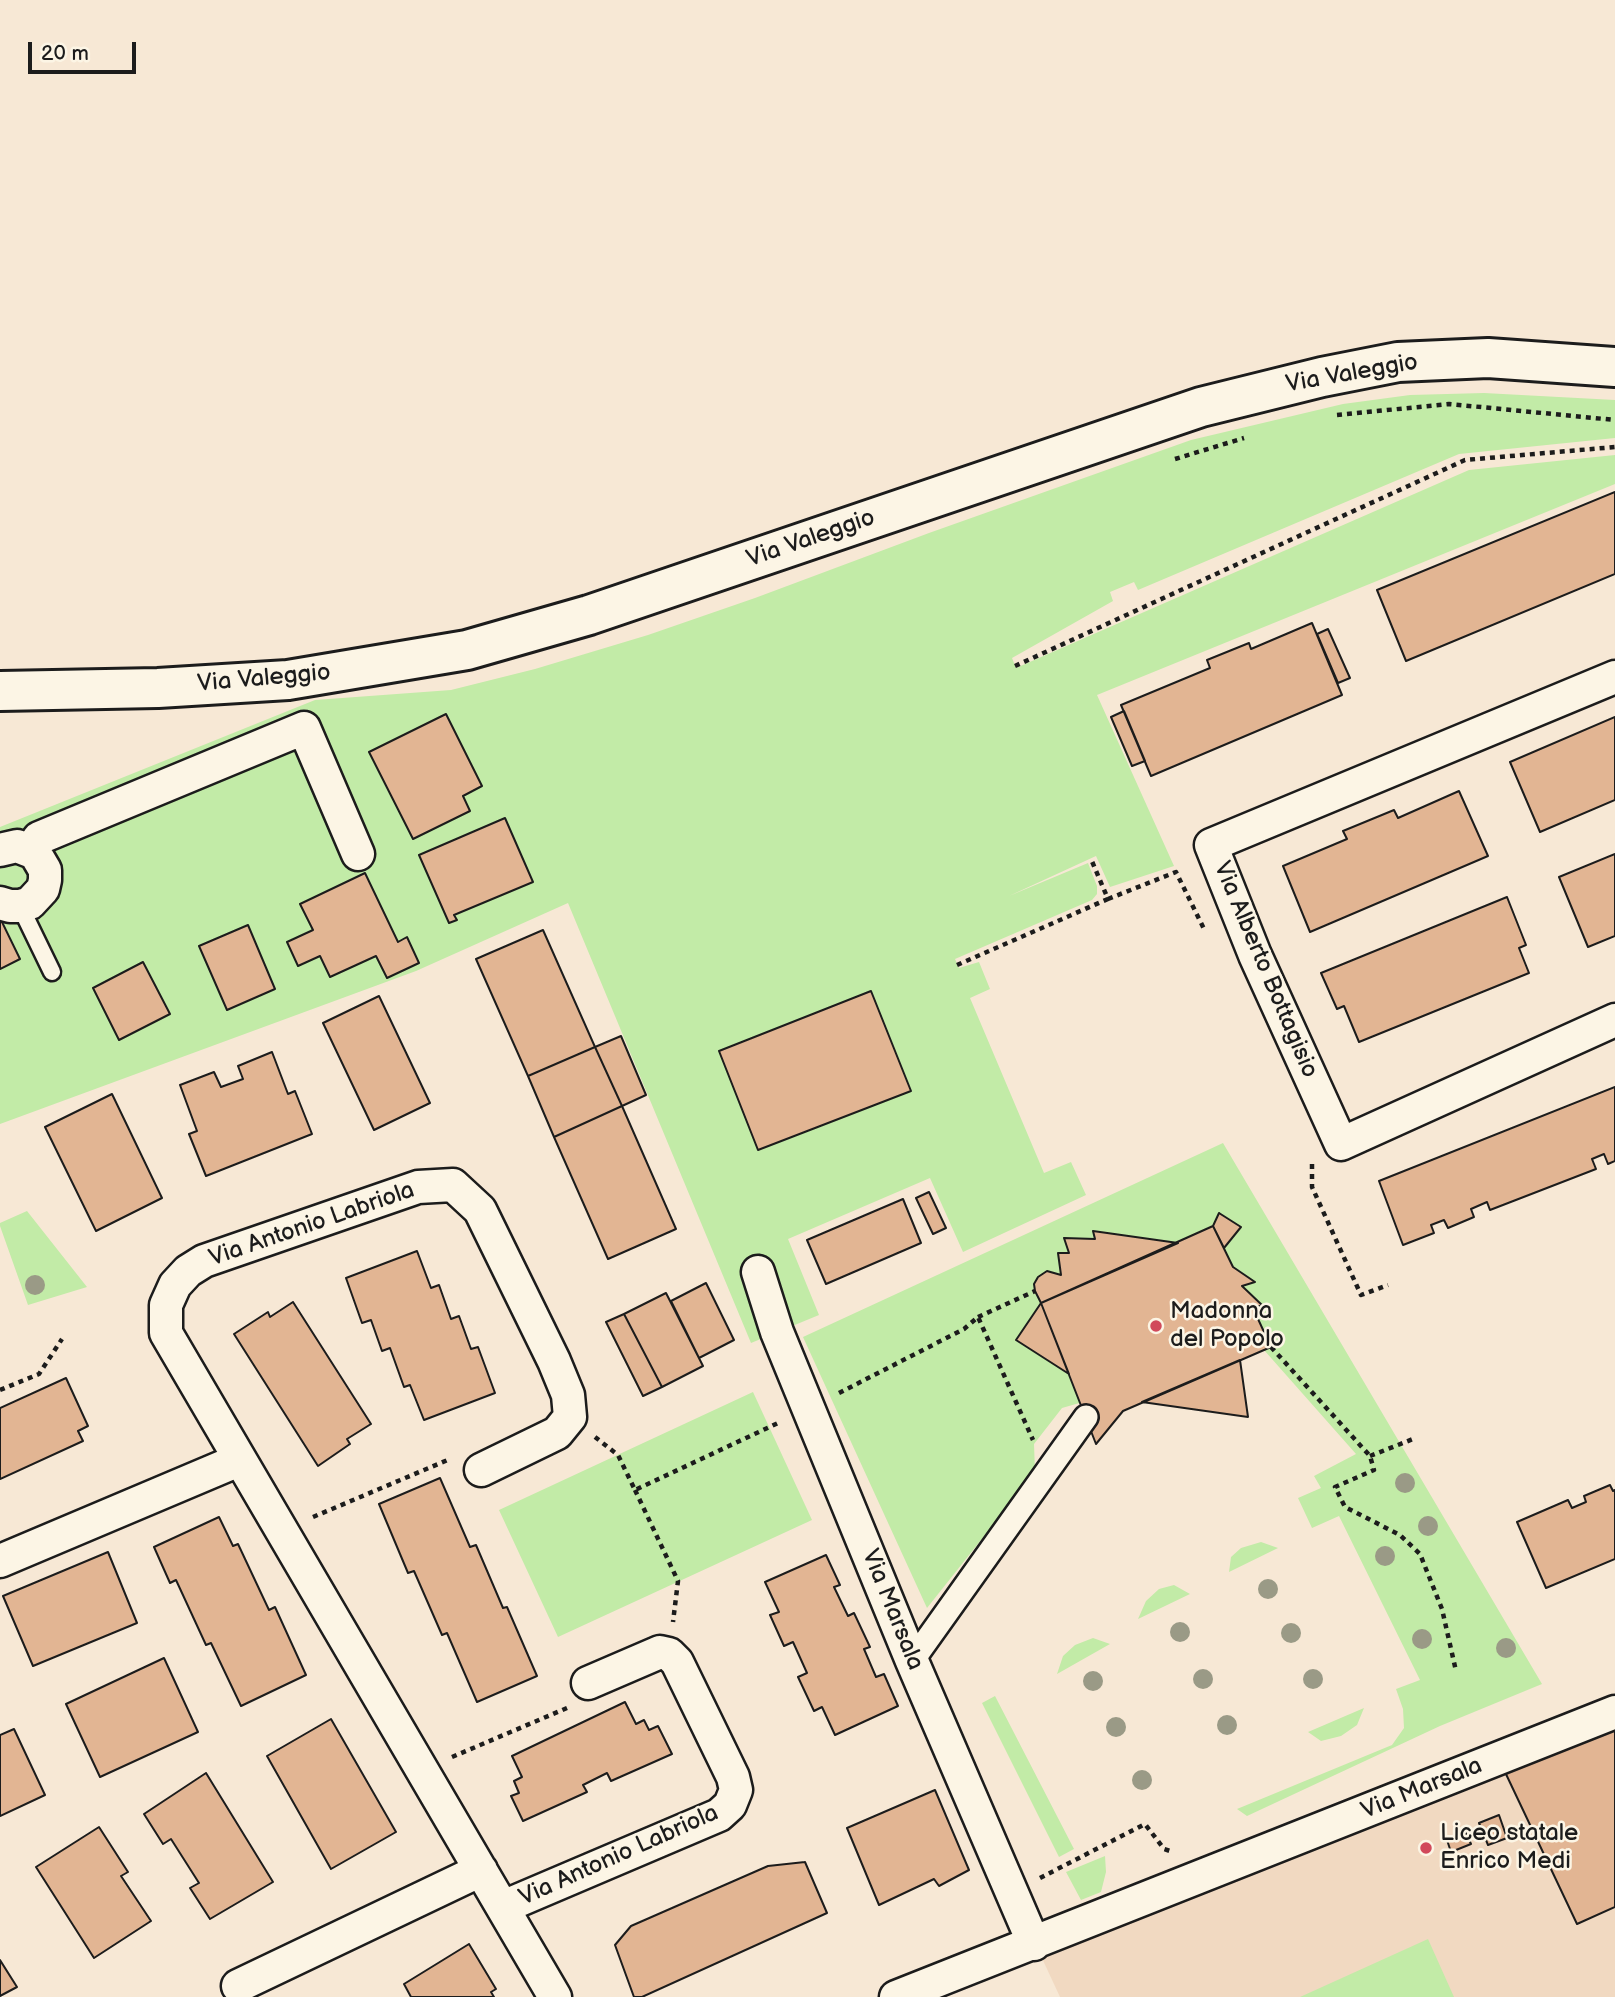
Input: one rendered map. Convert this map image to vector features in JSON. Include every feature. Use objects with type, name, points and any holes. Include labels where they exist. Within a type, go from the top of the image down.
[{"type":"main road","name":"Via Valeggio","points":[[0,691],[158,688],[288,680],[467,650],[589,615],[1200,407],[1322,377],[1398,362],[1488,358],[1615,367]]},
{"type":"street","name":"Via Alberto Bottagisio","points":[[1615,677],[1211,845],[1255,955],[1342,1144],[1615,1020]]},
{"type":"street","points":[[15,850],[304,728],[358,854]]},
{"type":"street","points":[[10,904],[37,897],[45,880],[41,861],[15,850]]},
{"type":"street","name":"Via Antonio Labriola","points":[[555,1997],[166,1333],[166,1305],[175,1285],[188,1271],[204,1261],[418,1187],[453,1185],[480,1210],[554,1361],[568,1395],[570,1417]]},
{"type":"street","name":"Via Marsala","points":[[758,1272],[777,1332],[912,1661],[1034,1944]]},
{"type":"street","points":[[481,1470],[557,1433],[570,1417]]},
{"type":"street","points":[[912,1661],[1086,1417]]},
{"type":"street","points":[[0,1561],[240,1460]]},
{"type":"street","points":[[588,1683],[660,1653],[669,1654]]},
{"type":"street","name":"Via Antonio Labriola","points":[[503,1907],[719,1815],[730,1805],[736,1790],[733,1777],[677,1662],[669,1654]]},
{"type":"street","name":"Via Marsala","points":[[896,1997],[1615,1712]]},
{"type":"street","points":[[238,1986],[481,1870]]},
{"type":"lane","points":[[10,904],[52,972]]},
{"type":"path","points":[[1326,416],[1449,404],[1615,420]]},
{"type":"path","points":[[1167,462],[1246,438]]},
{"type":"path","points":[[1015,666],[1465,460],[1615,447]]},
{"type":"path","points":[[1091,859],[1108,900]]},
{"type":"path","points":[[957,965],[1175,872],[1206,931]]},
{"type":"path","points":[[635,1490],[810,1408],[964,1329],[978,1318],[1035,1291]]},
{"type":"path","points":[[978,1318],[1047,1472]]},
{"type":"path","points":[[0,1390],[38,1374],[62,1339]]},
{"type":"path","points":[[1271,1347],[1370,1456],[1374,1470],[1335,1487],[1345,1507],[1400,1535],[1420,1554],[1442,1609],[1456,1671]]},
{"type":"path","points":[[570,1417],[618,1455],[678,1581],[669,1654]]},
{"type":"path","points":[[1370,1456],[1413,1439]]},
{"type":"path","points":[[281,1530],[458,1455],[481,1470]]},
{"type":"path","points":[[423,1769],[575,1704],[588,1683]]},
{"type":"path","points":[[1012,1893],[1145,1824],[1164,1849],[1180,1856]]},
{"type":"shaded area","name":"Liceo statale Enrico Medi","points":[[1615,1730],[1615,1997],[1060,1997],[1040,1954]]},
{"type":"green space","points":[[1484,393],[1615,400],[1615,438],[1459,454],[1138,590],[1134,582],[1110,592],[1113,601],[1012,658],[1016,668],[1469,470],[1615,455],[1615,484],[1097,695],[1174,866],[1110,887],[1096,856],[1009,896],[1088,863],[1097,886],[1097,894],[1092,900],[955,959],[959,968],[979,962],[990,989],[970,998],[1044,1173],[1071,1162],[1086,1195],[963,1252],[930,1178],[788,1239],[819,1315],[751,1343],[568,903],[416,971],[0,1124],[0,827],[315,700],[451,690],[535,669],[648,635],[755,598],[1191,440],[1343,404],[1410,395]]},
{"type":"green space","points":[[1223,1143],[1542,1684],[1440,1726],[1247,1816],[1237,1809],[1392,1745],[1404,1728],[1403,1709],[1396,1689],[1420,1680],[1339,1516],[1312,1528],[1298,1498],[1321,1488],[1314,1476],[1356,1454],[1264,1350],[1062,1408],[1034,1444],[1035,1472],[927,1608],[803,1337]]},
{"type":"green space","points":[[27,1211],[87,1287],[28,1305],[0,1226],[0,1223]]},
{"type":"green space","points":[[753,1392],[812,1520],[558,1637],[499,1510]]},
{"type":"green space","points":[[1261,1542],[1278,1548],[1229,1572],[1231,1557],[1241,1548]]},
{"type":"green space","points":[[1174,1585],[1190,1594],[1138,1619],[1146,1601],[1159,1589]]},
{"type":"green space","points":[[1093,1638],[1110,1644],[1057,1674],[1063,1656],[1075,1645]]},
{"type":"green space","points":[[995,1696],[1074,1849],[1059,1857],[982,1703]]},
{"type":"green space","points":[[1364,1708],[1357,1725],[1341,1736],[1321,1741],[1308,1732]]},
{"type":"green space","points":[[1105,1856],[1106,1872],[1101,1892],[1081,1900],[1066,1872]]},
{"type":"green space","points":[[1428,1939],[1454,1997],[1300,1997]]},
{"type":"building","points":[[1615,492],[1615,574],[1406,661],[1377,590]]},
{"type":"building","points":[[1312,623],[1342,695],[1151,776],[1121,705],[1210,668],[1207,660],[1249,643],[1251,649]]},
{"type":"building","points":[[1328,629],[1350,678],[1338,683],[1317,634]]},
{"type":"building","points":[[1124,711],[1145,761],[1132,766],[1111,717]]},
{"type":"building","points":[[446,714],[482,786],[463,796],[470,811],[413,839],[369,752]]},
{"type":"building","points":[[1615,717],[1615,800],[1540,832],[1510,762]]},
{"type":"building","points":[[1459,791],[1488,856],[1310,932],[1283,866],[1347,839],[1343,831],[1394,810],[1398,818]]},
{"type":"building","points":[[505,818],[533,882],[454,915],[457,920],[449,923],[419,855]]},
{"type":"building","points":[[1615,854],[1615,936],[1588,947],[1559,877]]},
{"type":"building","points":[[365,873],[398,942],[407,937],[419,963],[387,978],[376,956],[330,977],[320,956],[298,966],[287,942],[313,930],[300,904]]},
{"type":"building","points":[[1507,897],[1526,945],[1519,948],[1529,973],[1359,1042],[1344,1006],[1337,1009],[1321,973]]},
{"type":"building","points":[[0,918],[20,959],[0,969]]},
{"type":"building","points":[[248,925],[275,989],[227,1010],[199,946]]},
{"type":"building","points":[[543,930],[595,1047],[528,1076],[476,959]]},
{"type":"building","points":[[143,962],[170,1014],[119,1040],[93,988]]},
{"type":"building","points":[[871,991],[911,1091],[758,1150],[719,1051]]},
{"type":"building","points":[[379,996],[430,1103],[374,1130],[323,1023]]},
{"type":"building","points":[[621,1036],[646,1095],[622,1106],[595,1047]]},
{"type":"building","points":[[595,1047],[622,1106],[554,1137],[528,1076]]},
{"type":"building","points":[[272,1052],[288,1094],[295,1091],[312,1134],[206,1176],[189,1134],[197,1131],[180,1085],[214,1072],[221,1087],[243,1079],[238,1066]]},
{"type":"building","points":[[1615,1087],[1615,1161],[1608,1164],[1604,1154],[1592,1159],[1596,1169],[1490,1210],[1487,1202],[1471,1209],[1474,1217],[1448,1228],[1444,1220],[1431,1225],[1434,1233],[1403,1245],[1379,1181]]},
{"type":"building","points":[[112,1094],[162,1198],[96,1231],[45,1127]]},
{"type":"building","points":[[622,1106],[676,1229],[608,1259],[554,1137]]},
{"type":"building","points":[[929,1192],[946,1228],[933,1234],[916,1198]]},
{"type":"building","points":[[903,1199],[921,1243],[826,1284],[807,1240]]},
{"type":"building","points":[[1219,1213],[1241,1227],[1224,1248],[1213,1226]]},
{"type":"building","name":"Madonna del Popolo","points":[[1213,1226],[1233,1267],[1255,1282],[1242,1286],[1263,1306],[1252,1306],[1271,1347],[1123,1411],[1096,1444],[1041,1303]]},
{"type":"building","points":[[1093,1231],[1178,1243],[1041,1303],[1034,1284],[1038,1277],[1047,1271],[1061,1275],[1058,1253],[1069,1253],[1064,1238],[1095,1239]]},
{"type":"building","points":[[417,1251],[431,1288],[439,1285],[451,1319],[459,1316],[471,1349],[478,1347],[495,1393],[424,1420],[410,1385],[404,1387],[390,1348],[382,1351],[371,1320],[362,1323],[346,1278]]},
{"type":"building","points":[[706,1283],[734,1340],[699,1358],[671,1301]]},
{"type":"building","points":[[666,1293],[703,1366],[662,1387],[624,1314]]},
{"type":"building","points":[[293,1302],[371,1424],[347,1439],[350,1444],[318,1466],[234,1334],[268,1312],[270,1317]]},
{"type":"building","points":[[1041,1303],[1069,1374],[1016,1340]]},
{"type":"building","points":[[624,1314],[662,1387],[643,1396],[606,1322]]},
{"type":"building","points":[[1240,1360],[1248,1417],[1142,1402]]},
{"type":"building","points":[[66,1378],[88,1426],[78,1431],[83,1441],[0,1479],[0,1408]]},
{"type":"building","points":[[440,1478],[470,1547],[476,1545],[503,1608],[507,1607],[537,1676],[477,1702],[447,1633],[442,1635],[414,1571],[408,1573],[379,1504]]},
{"type":"building","points":[[1610,1485],[1613,1491],[1615,1490],[1615,1559],[1546,1588],[1517,1522],[1568,1500],[1572,1508],[1586,1502],[1584,1496]]},
{"type":"building","points":[[219,1517],[233,1546],[238,1544],[269,1610],[275,1607],[306,1675],[241,1706],[211,1643],[206,1645],[176,1580],[170,1583],[154,1547]]},
{"type":"building","points":[[108,1552],[137,1623],[33,1666],[3,1596]]},
{"type":"building","points":[[826,1555],[840,1585],[834,1587],[848,1616],[854,1613],[870,1647],[864,1649],[876,1677],[884,1674],[898,1706],[835,1735],[822,1707],[814,1711],[798,1677],[807,1673],[793,1642],[784,1646],[770,1615],[779,1612],[765,1582]]},
{"type":"building","points":[[164,1658],[198,1732],[100,1777],[66,1704]]},
{"type":"building","points":[[625,1702],[636,1724],[644,1720],[649,1730],[658,1726],[672,1754],[611,1781],[607,1773],[583,1785],[587,1792],[523,1821],[511,1796],[519,1793],[514,1781],[522,1777],[512,1756]]},
{"type":"building","points":[[331,1719],[396,1832],[331,1869],[267,1756]]},
{"type":"building","points":[[14,1729],[45,1795],[0,1816],[0,1735]]},
{"type":"building","points":[[1615,1730],[1615,1907],[1577,1924],[1505,1772]]},
{"type":"building","points":[[206,1773],[273,1882],[210,1919],[190,1888],[199,1883],[171,1839],[163,1844],[144,1814]]},
{"type":"building","points":[[935,1790],[969,1870],[939,1886],[934,1879],[879,1905],[847,1828]]},
{"type":"building","points":[[1499,1815],[1507,1838],[1488,1845],[1479,1823]]},
{"type":"building","points":[[99,1827],[128,1872],[121,1876],[151,1921],[94,1958],[36,1867]]},
{"type":"building","points":[[1466,1833],[1471,1844],[1451,1852],[1447,1840]]},
{"type":"building","points":[[805,1862],[827,1913],[642,1997],[634,1997],[615,1945],[631,1926],[768,1866]]},
{"type":"building","points":[[469,1944],[496,1989],[491,1992],[494,1997],[411,1997],[404,1984]]},
{"type":"building","points":[[0,1960],[17,1987],[0,1996]]},
{"type":"place","name":"Madonna del Popolo","points":[[1156,1326]]},
{"type":"place","name":"Liceo statale Enrico Medi","points":[[1426,1848]]}]
